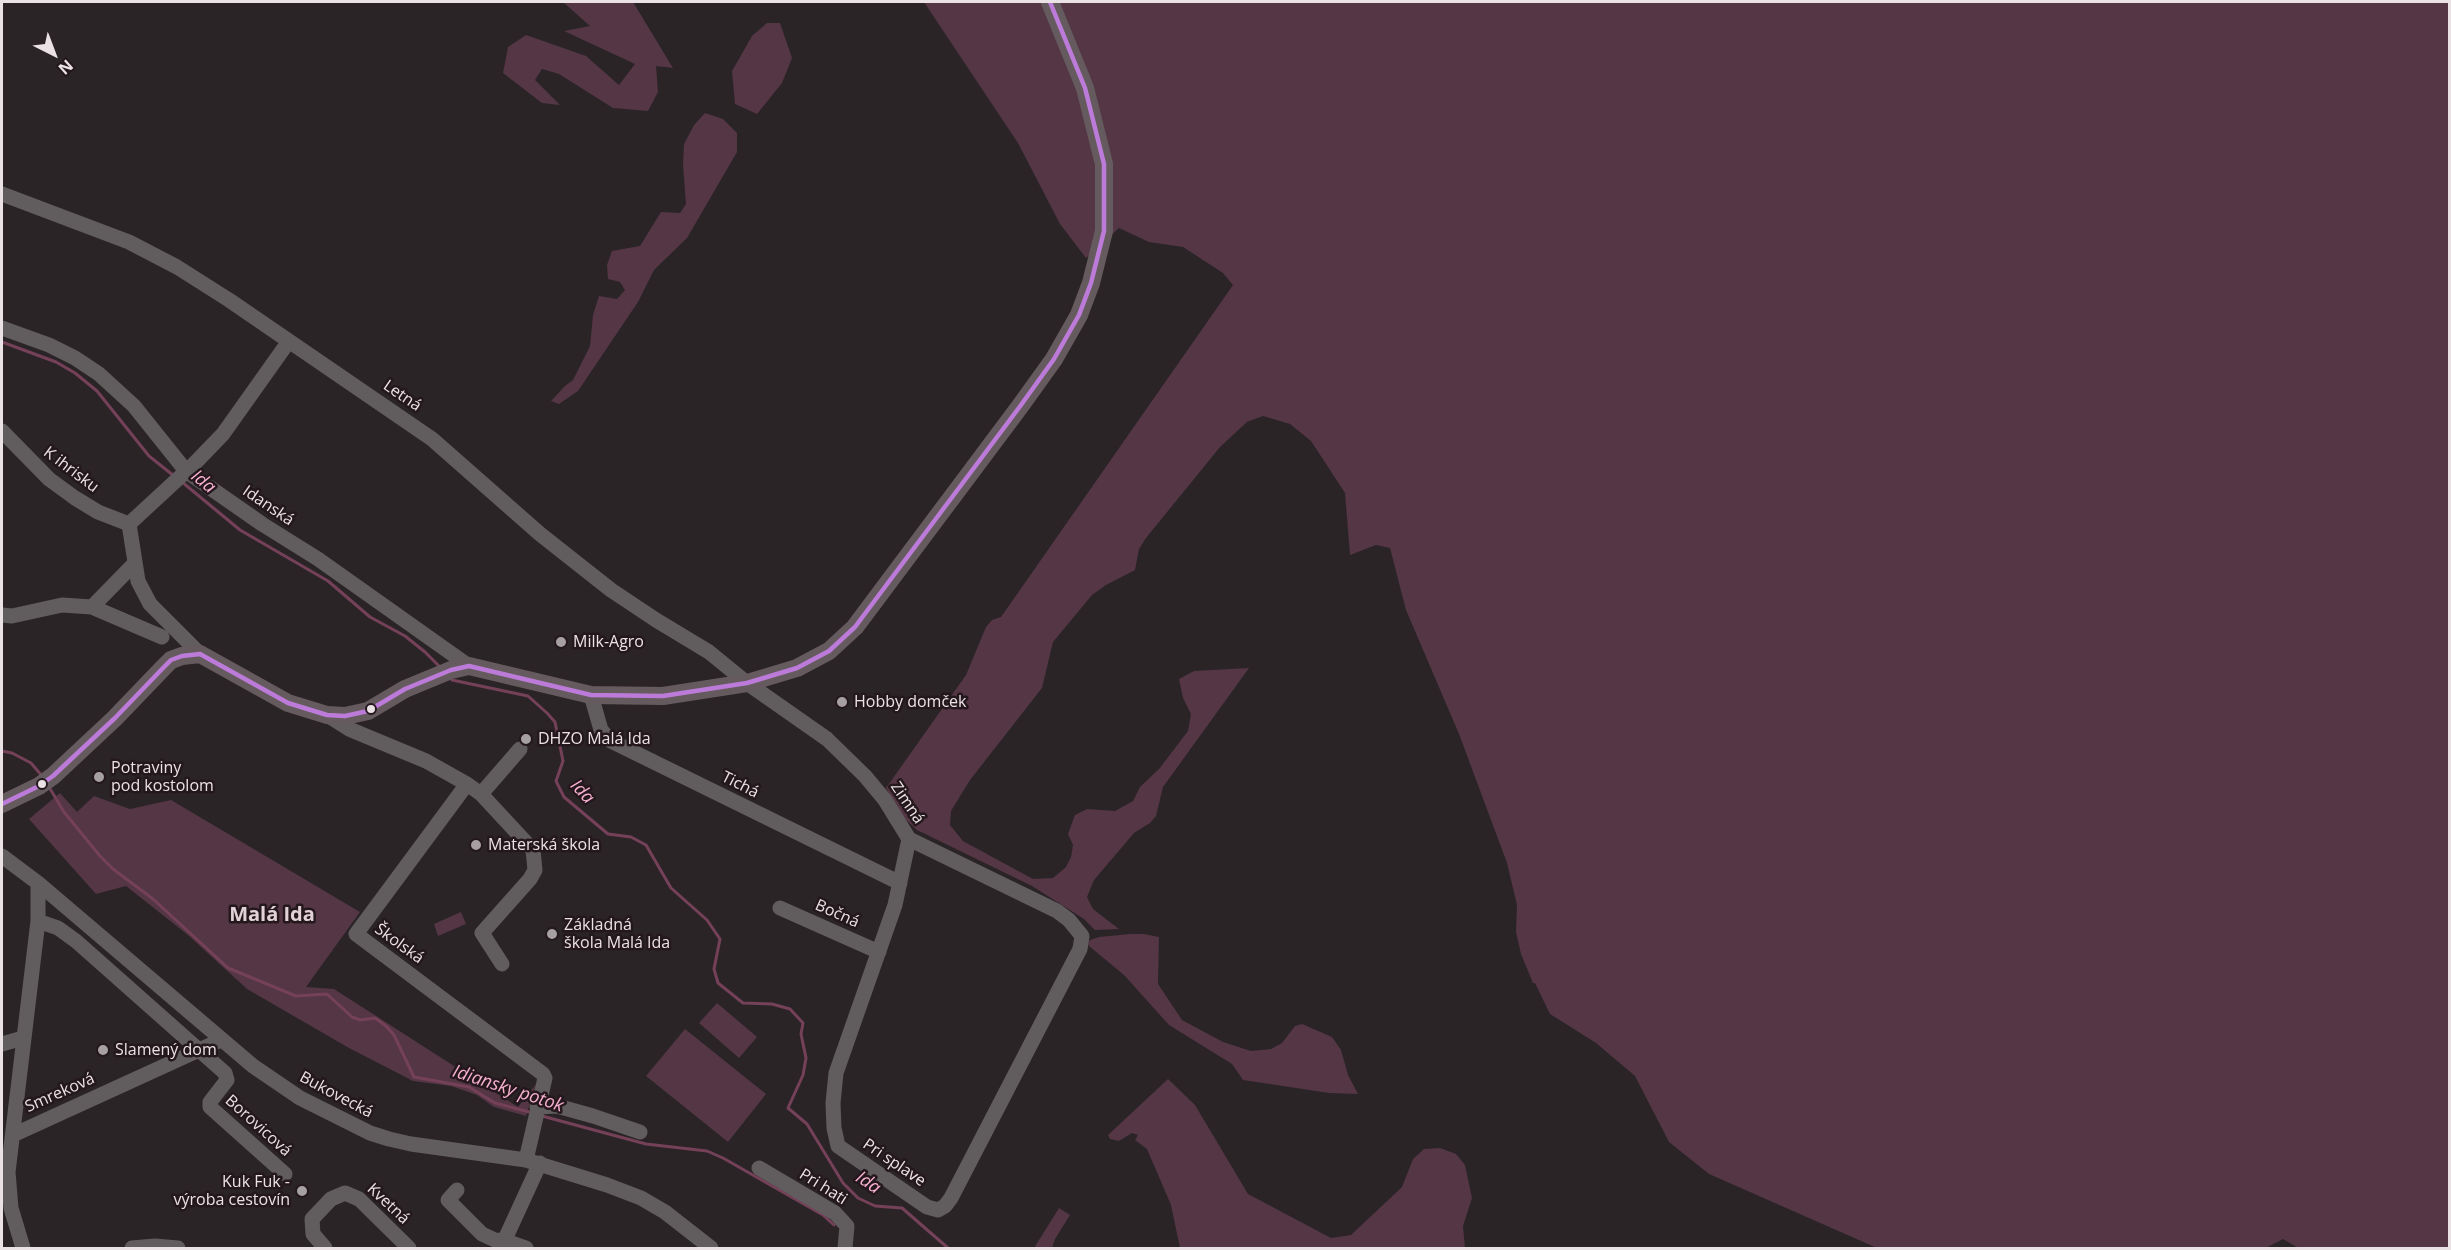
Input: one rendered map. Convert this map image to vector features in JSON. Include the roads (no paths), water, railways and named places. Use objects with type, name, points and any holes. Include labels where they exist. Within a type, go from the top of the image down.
[{"type":"main road","points":[[2,804],[38,784],[115,718],[171,660],[182,656],[200,654],[288,703],[358,724],[405,689],[460,668],[591,695],[663,696],[747,683],[797,668],[820,657],[855,627],[1054,359],[1079,315],[1091,284],[1104,231],[1104,164],[1084,88],[1050,2]]},
{"type":"main road","points":[[2,796],[38,784]]},
{"type":"street","name":"Letná","points":[[2,194],[129,242],[177,267],[432,439],[540,534],[611,590],[709,652],[747,683]]},
{"type":"street","name":"Idanská","points":[[2,328],[49,345],[99,374],[134,406],[179,477],[318,559],[460,668]]},
{"type":"street","points":[[163,668],[164,644],[150,604],[138,581],[129,524],[224,434],[289,341]]},
{"type":"street","name":"K ihrisku","points":[[2,431],[49,479],[98,512],[129,524]]},
{"type":"street","points":[[92,607],[134,565]]},
{"type":"street","points":[[150,604],[200,654]]},
{"type":"street","points":[[2,615],[12,616],[62,605],[92,607],[162,637]]},
{"type":"street","name":"Zimná","points":[[747,683],[803,720],[841,751],[885,800],[909,839],[1057,911],[1069,920],[1082,936]]},
{"type":"street","name":"Tichá","points":[[591,695],[601,730],[611,741],[900,883]]},
{"type":"street","points":[[358,724],[467,784],[481,795],[533,850],[535,870],[530,879],[482,933],[502,964]]},
{"type":"street","points":[[481,795],[520,749]]},
{"type":"street","name":"Školská","points":[[467,784],[356,934],[541,1071],[545,1078],[536,1114],[533,1162],[503,1245]]},
{"type":"street","name":"Pri splave","points":[[909,839],[900,883],[879,952],[836,1073],[833,1103],[838,1146],[927,1207],[938,1210],[945,1206],[951,1198],[1080,949],[1082,936]]},
{"type":"street","points":[[2,849],[18,867]]},
{"type":"street","name":"Bukovecká","points":[[2,856],[38,883],[221,1040],[300,1098],[370,1134],[411,1144],[533,1162],[607,1185],[646,1201],[676,1218],[711,1248]]},
{"type":"street","points":[[19,1247],[8,1185],[8,1159],[13,1135],[38,921],[38,883]]},
{"type":"street","name":"Bočná","points":[[780,908],[879,952]]},
{"type":"street","points":[[38,921],[58,928],[76,941],[199,1050]]},
{"type":"street","points":[[2,1044],[23,1038]]},
{"type":"street","name":"Smreková","points":[[13,1135],[221,1040]]},
{"type":"street","name":"Borovicová","points":[[199,1050],[228,1078],[210,1102],[210,1107],[285,1174]]},
{"type":"street","points":[[536,1114],[557,1106],[640,1132]]},
{"type":"street","name":"Pri hati","points":[[759,1168],[835,1214],[848,1226],[844,1248]]},
{"type":"street","points":[[457,1190],[448,1200],[486,1236],[503,1245],[526,1248]]},
{"type":"street","name":"Kvetná","points":[[326,1248],[313,1234],[312,1219],[331,1199],[345,1193],[359,1199],[409,1248]]},
{"type":"street","points":[[132,1248],[155,1246],[177,1248]]},
{"type":"waterway","name":"Ida","points":[[2,342],[56,362],[75,373],[97,391],[149,456],[174,476]]},
{"type":"waterway","name":"Ida","points":[[182,482],[240,530],[328,581],[370,617],[405,636],[441,668]]},
{"type":"waterway","name":"Ida","points":[[450,677],[452,680],[528,696],[555,722],[563,761],[556,781],[564,797],[608,834],[631,837],[646,845],[671,888],[707,920],[720,939],[714,969],[718,983],[743,1003],[772,1004],[790,1009],[803,1023],[801,1034],[806,1058],[803,1075],[788,1108],[807,1124],[843,1183],[858,1198],[875,1206],[902,1208],[948,1248]]},
{"type":"waterway","name":"Idiansky potok","points":[[2,751],[12,753],[31,763],[42,776]]},
{"type":"waterway","name":"Idiansky potok","points":[[49,787],[64,812],[100,856],[113,869],[153,899],[228,968],[296,996],[327,994],[352,1017],[360,1020],[375,1018],[386,1026],[394,1035],[414,1077],[469,1087],[495,1103],[533,1113]]},
{"type":"waterway","name":"Idiansky potok","points":[[542,1116],[646,1144],[707,1151],[823,1215],[834,1225]]},
{"type":"place","name":"Milk-Agro","points":[[561,642]]},
{"type":"place","name":"Hobby domček","points":[[842,702]]},
{"type":"place","name":"DHZO Malá Ida","points":[[526,739]]},
{"type":"place","name":"Potraviny pod kostolom","points":[[99,777]]},
{"type":"place","name":"Materská škola","points":[[476,845]]},
{"type":"place","name":"Základná škola Malá Ida","points":[[552,934]]},
{"type":"place","name":"Slamený dom","points":[[103,1050]]},
{"type":"place","name":"Kuk Fuk - výroba cestovín","points":[[302,1191]]},
{"type":"district","name":"Malá Ida","points":[[272,915]]}]
